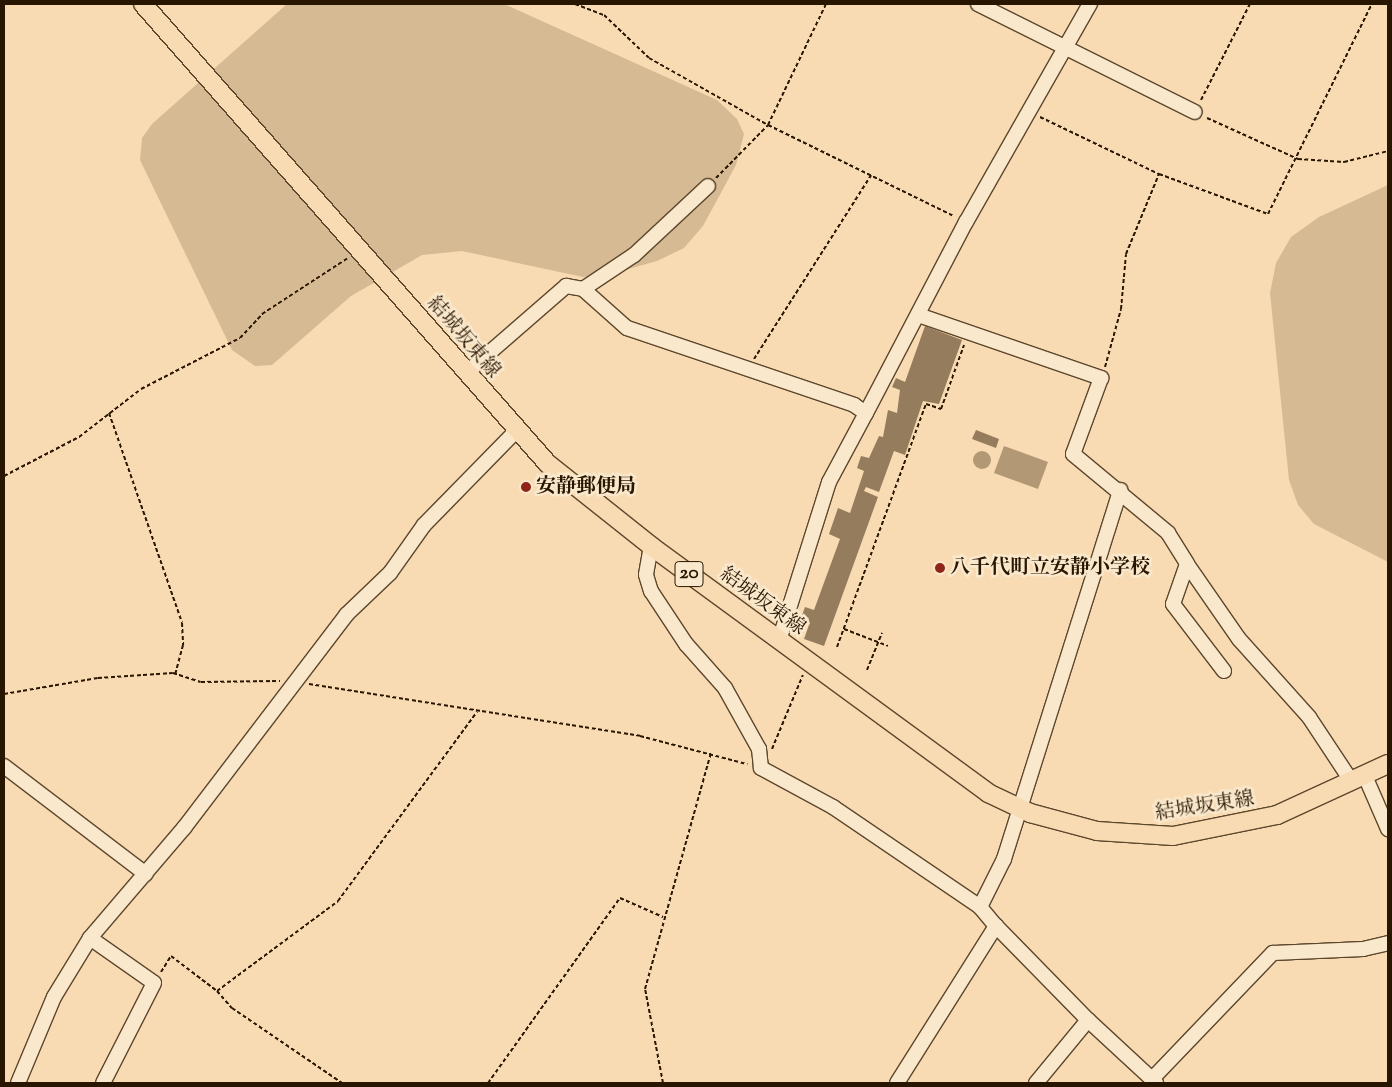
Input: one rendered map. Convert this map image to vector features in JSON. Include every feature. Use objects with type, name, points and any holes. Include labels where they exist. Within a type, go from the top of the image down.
[{"type":"main road","name":"結城坂東線","points":[[143,4],[516,431],[575,487],[651,546],[956,773],[1018,808],[1097,831],[1173,836],[1277,815],[1388,764]]},
{"type":"street","points":[[978,4],[1067,46],[1195,112]]},
{"type":"street","points":[[779,641],[829,482],[966,222],[1090,4]]},
{"type":"street","points":[[583,289],[634,255],[708,186]]},
{"type":"street","points":[[466,373],[566,286],[583,289],[627,328],[854,405],[866,413]]},
{"type":"street","points":[[918,315],[1101,378],[1072,454],[1120,490],[1168,533],[1239,639],[1309,717],[1358,779],[1388,829]]},
{"type":"street","points":[[18,1083],[54,997],[90,938],[146,874],[293,681],[346,615],[390,573],[424,525],[516,431]]},
{"type":"street","points":[[980,907],[1004,858],[1018,808],[1120,490]]},
{"type":"street","points":[[651,546],[646,575],[650,591],[686,644],[725,688],[759,749],[762,769],[833,807],[980,907],[996,926],[1088,1020],[1154,1081],[1273,953],[1362,949],[1388,943]]},
{"type":"street","points":[[1187,564],[1173,604],[1224,671]]},
{"type":"street","points":[[4,766],[146,874]]},
{"type":"street","points":[[897,1083],[996,926]]},
{"type":"street","points":[[90,938],[154,982],[103,1083]]},
{"type":"street","points":[[1036,1083],[1088,1020]]},
{"type":"path","points":[[575,4],[604,15],[643,54],[768,125],[966,222]]},
{"type":"path","points":[[708,186],[768,125],[826,4]]},
{"type":"path","points":[[1250,4],[1195,112],[1298,159],[1344,162],[1388,151]]},
{"type":"path","points":[[1029,112],[1159,174],[1268,214],[1298,159],[1372,4]]},
{"type":"path","points":[[1101,378],[1121,308],[1126,254],[1159,174]]},
{"type":"path","points":[[747,369],[871,175]]},
{"type":"path","points":[[4,476],[79,437],[141,388],[240,338],[262,314],[359,251]]},
{"type":"path","points":[[838,648],[926,404],[941,409],[965,343]]},
{"type":"path","points":[[109,413],[182,624],[183,646],[175,674]]},
{"type":"path","points":[[844,629],[888,646]]},
{"type":"path","points":[[867,670],[882,633]]},
{"type":"path","points":[[4,694],[98,678],[175,674],[201,682],[293,681],[477,712],[640,736],[711,752],[762,769],[808,662]]},
{"type":"path","points":[[217,991],[338,901],[477,712]]},
{"type":"path","points":[[663,1083],[646,989],[663,917],[711,752]]},
{"type":"path","points":[[488,1083],[620,898],[663,917]]},
{"type":"path","points":[[154,982],[172,956],[217,991],[232,1008],[342,1083]]},
{"type":"shaded area","points":[[287,4],[504,4],[717,100],[737,119],[744,134],[736,165],[703,226],[684,248],[657,261],[600,277],[583,277],[462,251],[422,255],[351,296],[272,365],[255,366],[232,350],[140,160],[142,138],[152,124]]},
{"type":"shaded area","points":[[1388,185],[1388,562],[1314,524],[1298,505],[1289,480],[1270,293],[1276,263],[1291,237],[1319,217]]},
{"type":"shaded area","points":[[1004,446],[1048,462],[1038,489],[994,473]]},
{"type":"shaded area","points":[[982,451],[988,454],[991,460],[988,466],[982,469],[976,466],[973,460],[976,454]]},
{"type":"building","points":[[925,326],[962,340],[939,404],[923,401],[905,455],[894,451],[879,492],[866,487],[864,491],[878,497],[824,646],[804,639],[809,625],[800,621],[805,607],[814,610],[840,539],[829,534],[838,508],[850,513],[864,471],[857,468],[861,456],[869,458],[879,436],[883,437],[888,410],[897,413],[900,390],[892,387],[896,378],[905,382]]},
{"type":"building","points":[[976,430],[999,439],[996,448],[972,439]]},
{"type":"place","name":"安静郵便局","points":[[526,487]]},
{"type":"place","name":"八千代町立安静小学校","points":[[940,568]]}]
